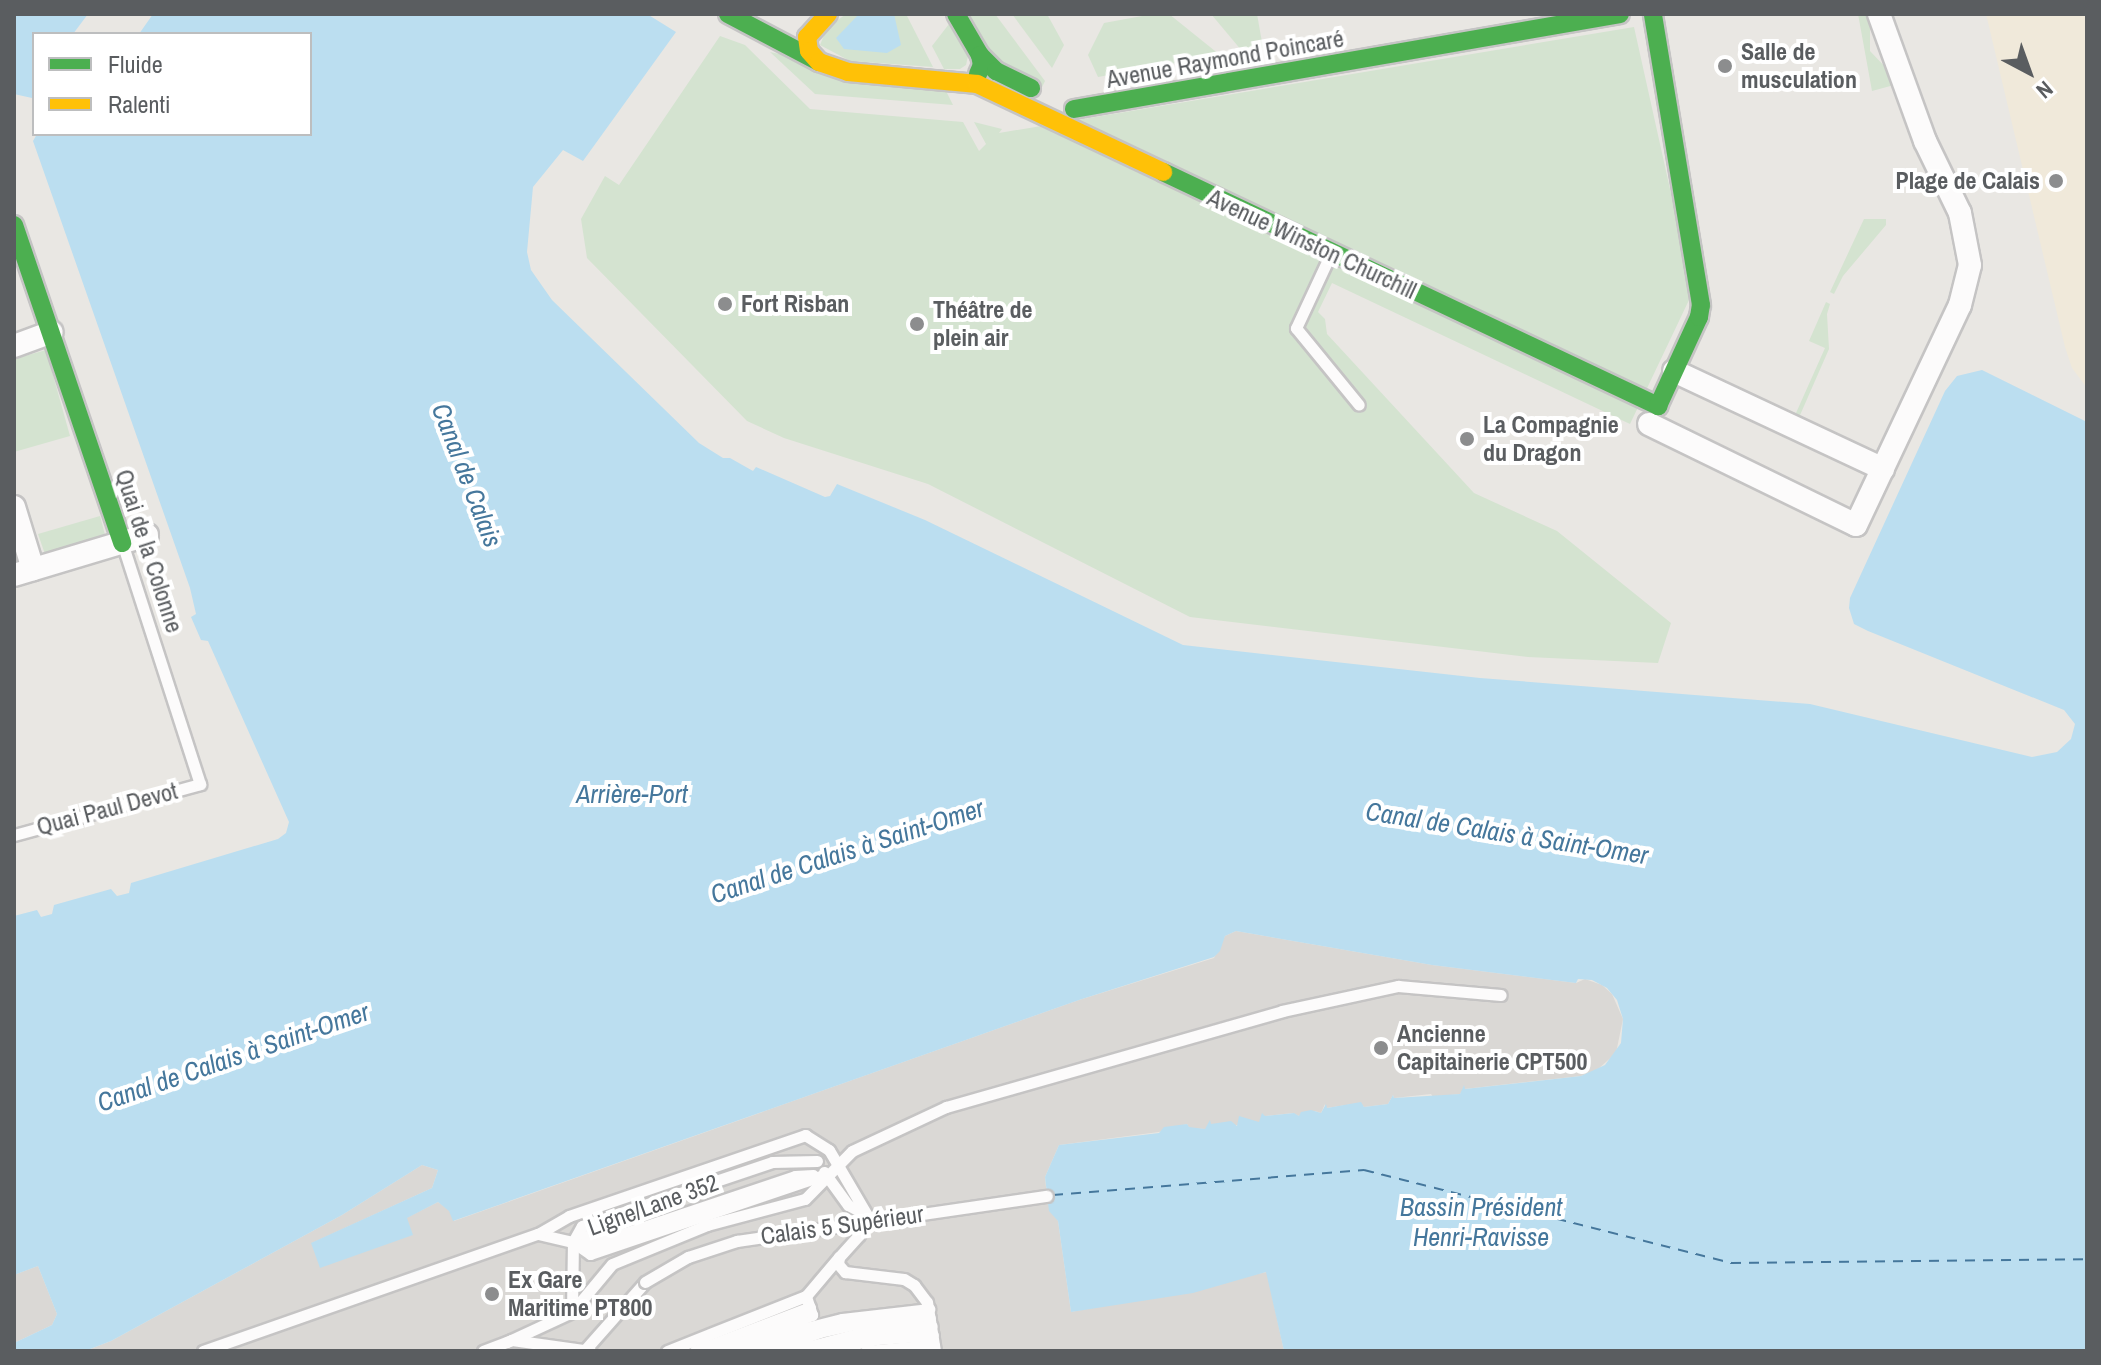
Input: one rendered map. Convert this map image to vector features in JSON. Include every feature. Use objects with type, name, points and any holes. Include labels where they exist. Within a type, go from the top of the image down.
[{"type":"street","points":[[728,14],[819,62],[857,74],[966,81],[981,70],[980,55],[956,14]]},
{"type":"street","points":[[750,25],[786,33],[811,29],[828,14]]},
{"type":"street","name":"Avenue Raymond Poincaré","points":[[1074,109],[1620,14]]},
{"type":"street","points":[[1653,14],[1701,305],[1699,317],[1665,380],[1654,415]]},
{"type":"street","points":[[1665,380],[1883,469],[1960,305],[1970,265],[1960,213],[1925,141],[1879,14]]},
{"type":"street","points":[[811,29],[807,47],[819,62]]},
{"type":"street","name":"Avenue Winston Churchill","points":[[980,55],[996,71],[1438,281]]},
{"type":"street","name":"Avenue Winston Churchill","points":[[966,81],[1332,253],[1654,415],[1856,525],[1883,469]]},
{"type":"street","name":"Quai de la Colonne","points":[[14,225],[122,543]]},
{"type":"street","points":[[1490,305],[1605,360]]},
{"type":"street","points":[[14,346],[52,332]]},
{"type":"street","points":[[14,507],[24,572],[147,535]]},
{"type":"lane","points":[[1332,253],[1296,328],[1359,405]]},
{"type":"lane","name":"Quai de la Colonne","points":[[122,543],[200,784]]},
{"type":"lane","name":"Quai Paul Devot","points":[[14,835],[200,784]]},
{"type":"lane","points":[[483,1351],[572,1312],[612,1264],[707,1225],[805,1199],[852,1151],[946,1107],[1282,1011],[1398,986],[1501,995]]},
{"type":"lane","points":[[203,1351],[538,1234],[569,1216],[805,1135],[852,1151]]},
{"type":"lane","points":[[818,1141],[838,1166],[867,1215]]},
{"type":"lane","name":"Ligne/Lane 352","points":[[538,1234],[573,1242],[582,1226],[773,1166],[817,1161],[827,1175]]},
{"type":"lane","points":[[572,1312],[573,1242],[587,1246],[796,1181],[827,1175]]},
{"type":"lane","points":[[827,1175],[848,1205],[867,1215]]},
{"type":"lane","name":"Calais 5 Supérieur","points":[[584,1350],[645,1282],[688,1257],[737,1241],[1047,1196]]},
{"type":"lane","points":[[719,1351],[809,1306],[839,1257],[859,1235],[867,1215]]},
{"type":"lane","points":[[839,1257],[838,1264],[845,1272],[904,1279],[922,1293],[932,1331]]},
{"type":"lane","points":[[667,1351],[809,1306]]},
{"type":"lane","points":[[695,1351],[809,1306]]},
{"type":"lane","points":[[744,1351],[790,1332],[842,1319],[932,1331]]},
{"type":"lane","points":[[768,1351],[820,1332],[860,1323],[932,1331]]},
{"type":"lane","points":[[792,1351],[861,1333],[932,1331]]},
{"type":"lane","points":[[822,1351],[932,1331]]},
{"type":"lane","points":[[866,1351],[932,1331]]},
{"type":"lane","points":[[507,1342],[590,1351]]},
{"type":"shaded area","points":[[1236,931],[1432,965],[1576,983],[1585,979],[1602,985],[1612,994],[1623,1019],[1616,1053],[1597,1070],[1581,1076],[1464,1089],[1460,1094],[1433,1097],[1431,1094],[1394,1098],[1393,1095],[1388,1104],[1364,1107],[1360,1103],[1326,1108],[1325,1104],[1321,1113],[1265,1116],[1261,1122],[1205,1129],[1189,1128],[1187,1124],[1159,1132],[1059,1145],[1045,1177],[1047,1197],[1058,1221],[1071,1312],[1267,1272],[1284,1351],[85,1351],[111,1341],[342,1215],[422,1165],[438,1170],[432,1188],[312,1243],[412,1235],[406,1218],[438,1202],[449,1210],[454,1221],[1079,1000],[1214,958],[1225,936]]},
{"type":"shaded area","points":[[38,1266],[57,1314],[52,1325],[14,1343],[14,1275]]},
{"type":"green space","points":[[846,14],[906,14],[933,67],[850,61],[820,45],[827,28]]},
{"type":"green space","points":[[964,14],[995,14],[1045,81],[1042,87],[1004,70]]},
{"type":"green space","points":[[1012,14],[1047,14],[1064,45],[1052,68]]},
{"type":"green space","points":[[1169,14],[1220,55],[1098,77],[1088,55],[1104,23]]},
{"type":"green space","points":[[1211,14],[1257,14],[1263,48],[1242,51]]},
{"type":"green space","points":[[1858,14],[1870,14],[1870,51],[1890,72],[1894,85],[1872,91]]},
{"type":"green space","points":[[949,24],[968,56],[966,65],[960,69],[944,69],[932,46]]},
{"type":"green space","points":[[1634,27],[1680,234],[1689,300],[1630,424],[1332,283],[1318,312],[1325,319],[1327,334],[1474,493],[1557,531],[1671,623],[1658,663],[1528,657],[1190,617],[928,484],[784,438],[747,421],[587,258],[581,219],[605,176],[619,185],[720,36],[745,45],[810,109],[963,122],[979,151],[986,144],[974,122],[1002,129],[999,133]]},
{"type":"green space","points":[[770,52],[945,89],[953,105],[815,94]]},
{"type":"green space","points":[[1864,219],[1886,219],[1886,225],[1843,276],[1834,294],[1830,292]]},
{"type":"green space","points":[[1826,302],[1830,304],[1827,314],[1829,349],[1797,422],[1778,412],[1780,407],[1796,413],[1825,348],[1809,341]]},
{"type":"green space","points":[[46,350],[70,436],[14,452],[14,359]]},
{"type":"green space","points":[[100,516],[105,535],[101,540],[46,557],[38,534]]},
{"type":"sand","name":"Plage de Calais","points":[[1986,14],[2087,14],[2087,388],[2072,368],[2065,347]]},
{"type":"water","points":[[14,14],[88,14],[74,32],[32,32],[32,98],[14,94]]},
{"type":"water","name":"Arrière-Port","points":[[153,14],[647,14],[676,32],[583,161],[563,150],[533,187],[527,252],[531,270],[552,300],[699,443],[723,458],[730,458],[753,471],[756,467],[825,497],[830,496],[837,484],[925,520],[1183,645],[1480,678],[1810,704],[2032,757],[2057,752],[2071,739],[2075,724],[2064,710],[1868,631],[1854,624],[1849,608],[1850,598],[1945,391],[1957,376],[1982,370],[2087,422],[2087,1351],[1284,1351],[1266,1272],[1193,1293],[1071,1312],[1058,1221],[1049,1211],[1045,1177],[1059,1145],[1159,1133],[1164,1127],[1187,1124],[1205,1129],[1210,1120],[1211,1124],[1231,1121],[1237,1126],[1239,1116],[1259,1122],[1262,1113],[1265,1116],[1294,1113],[1299,1116],[1301,1112],[1311,1110],[1321,1113],[1326,1104],[1327,1108],[1361,1102],[1364,1107],[1388,1104],[1393,1095],[1394,1098],[1460,1094],[1464,1085],[1465,1089],[1581,1076],[1605,1065],[1621,1043],[1623,1019],[1617,1000],[1607,988],[1592,980],[1578,979],[1576,983],[1432,965],[1236,931],[1225,936],[1220,951],[1214,957],[1079,1000],[453,1221],[449,1211],[438,1202],[407,1218],[413,1235],[320,1268],[311,1243],[432,1188],[438,1170],[422,1165],[342,1215],[111,1341],[85,1351],[14,1351],[14,1343],[52,1325],[57,1314],[38,1266],[14,1275],[14,916],[37,910],[41,917],[52,914],[54,905],[111,889],[117,896],[129,893],[131,883],[278,839],[286,833],[289,822],[208,641],[201,640],[191,617],[196,614],[190,588],[33,141],[36,136],[312,136],[312,32],[140,32]]},
{"type":"water","points":[[859,14],[894,14],[901,45],[887,53],[844,49],[836,38]]},
{"type":"ferry route","points":[[1053,1195],[1364,1170],[1731,1263],[2087,1259]]},
{"type":"traffic: fast","points":[[728,14],[819,62]]},
{"type":"traffic: fast","points":[[956,14],[980,55],[982,65],[978,74]]},
{"type":"traffic: fast","points":[[1074,109],[1620,14]]},
{"type":"traffic: fast","points":[[1163,172],[1658,406],[1699,317],[1701,305],[1653,14]]},
{"type":"traffic: fast","points":[[980,55],[996,71],[1031,88]]},
{"type":"traffic: fast","points":[[14,225],[122,543]]},
{"type":"traffic: slow","points":[[828,14],[807,37],[809,51],[819,62],[848,72],[977,84],[1163,172]]},
{"type":"place","name":"Salle de musculation","points":[[1725,66]]},
{"type":"place","name":"Plage de Calais","points":[[2056,181]]},
{"type":"place","name":"Fort Risban","points":[[725,304]]},
{"type":"place","name":"Théâtre de plein air","points":[[917,324]]},
{"type":"place","name":"La Compagnie du Dragon","points":[[1467,439]]},
{"type":"place","name":"Ancienne Capitainerie CPT500","points":[[1381,1048]]},
{"type":"place","name":"Ex Gare Maritime PT800","points":[[492,1294]]},
{"type":"water label","name":"Canal de Calais","points":[[467,475]]},
{"type":"water label","name":"Canal de Calais à Saint-Omer","points":[[1507,833]]},
{"type":"water label","name":"Canal de Calais à Saint-Omer","points":[[847,851]]},
{"type":"water label","name":"Canal de Calais à Saint-Omer","points":[[233,1057]]},
{"type":"water label","name":"Bassin Président Henri-Ravisse","points":[[1481,1222]]}]
